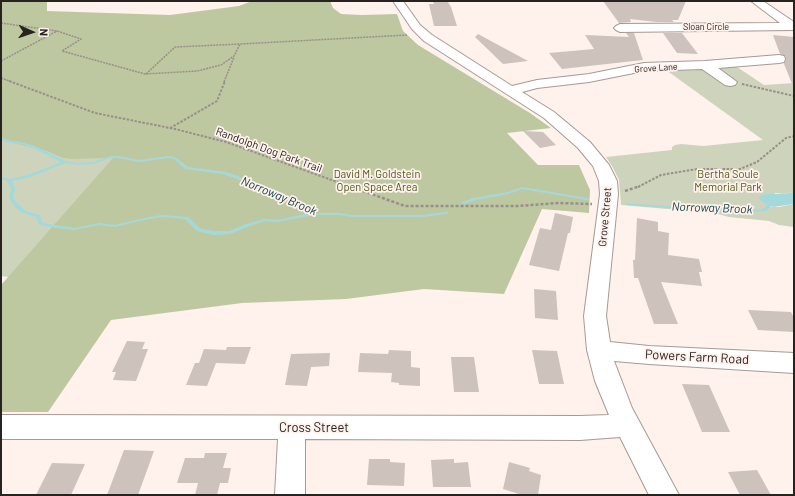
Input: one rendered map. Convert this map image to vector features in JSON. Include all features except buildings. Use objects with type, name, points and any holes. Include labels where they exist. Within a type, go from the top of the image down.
[{"type":"street","name":"Grove Street","points":[[398,1],[408,17],[421,33],[436,45],[511,90],[558,122],[594,155],[601,165],[608,181],[608,206],[595,316],[599,350],[608,381],[627,424],[664,495]]},
{"type":"street","points":[[756,1],[793,27]]},
{"type":"street","name":"Sloan Circle","points":[[620,28],[793,27]]},
{"type":"street","name":"Grove Lane","points":[[511,90],[537,84],[589,78],[639,68],[705,65],[779,59]]},
{"type":"street","points":[[705,65],[730,82]]},
{"type":"street","name":"Powers Farm Road","points":[[599,350],[649,355],[794,363]]},
{"type":"street","name":"Cross Street","points":[[1,427],[580,428],[627,424]]},
{"type":"street","points":[[290,495],[290,446],[293,428]]},
{"type":"path","points":[[1,23],[57,31],[81,39],[62,51],[145,74],[198,70],[221,65],[234,56]]},
{"type":"path","points":[[1,61],[57,31]]},
{"type":"path","points":[[145,74],[175,47],[358,38],[421,33]]},
{"type":"path","points":[[169,128],[217,101],[240,44]]},
{"type":"path","name":"Randolph Dog Park Trail","points":[[1,78],[95,113],[169,128],[226,142],[405,206],[510,206],[572,203],[608,206]]},
{"type":"path","points":[[730,82],[764,88],[794,96]]},
{"type":"path","points":[[622,191],[634,189],[661,175],[697,169],[740,169],[757,162],[786,138],[794,136]]},
{"type":"green space","name":"David M. Goldstein Open Space Area","points":[[1,1],[47,1],[47,11],[170,15],[239,6],[252,1],[330,1],[333,8],[341,14],[397,14],[403,31],[418,45],[530,113],[551,128],[507,133],[538,165],[579,165],[590,190],[589,213],[542,209],[504,294],[424,289],[346,299],[242,303],[111,320],[48,412],[1,412],[1,285],[113,158],[63,158],[47,151],[1,140]]},
{"type":"green space","name":"Bertha Soule Memorial Park","points":[[734,65],[764,85],[794,83],[794,192],[784,194],[775,193],[769,207],[794,204],[794,227],[779,225],[769,221],[729,217],[714,213],[621,205],[619,180],[606,157],[672,150],[672,147],[675,145],[681,144],[703,146],[763,140],[666,70]]},
{"type":"green space","points":[[1,97],[147,141],[21,279],[1,276]]},
{"type":"water","points":[[794,192],[794,204],[773,207],[765,204],[759,199],[760,196],[765,194],[784,194]]},
{"type":"waterway","name":"Norroway Brook","points":[[1,138],[10,142],[21,143],[34,147],[65,162]]},
{"type":"waterway","name":"Norroway Brook","points":[[65,162],[78,164],[94,163],[111,157],[139,161],[169,157],[175,158],[187,168],[224,173],[269,189],[287,197],[305,210],[314,214],[341,214],[351,216],[422,216],[447,213]]},
{"type":"waterway","points":[[9,180],[29,176],[65,162]]},
{"type":"waterway","points":[[1,178],[9,180]]},
{"type":"waterway","points":[[9,180],[13,188],[11,198],[16,205],[24,212],[38,216],[41,224],[57,227],[75,229],[99,224],[115,226],[162,216],[186,218],[199,230],[214,233],[230,232],[265,220],[278,221],[313,214]]},
{"type":"waterway","name":"Norroway Brook","points":[[464,203],[475,199],[509,193],[522,188],[587,199]]},
{"type":"waterway","name":"Norroway Brook","points":[[627,204],[740,212],[764,210],[773,202]]}]
